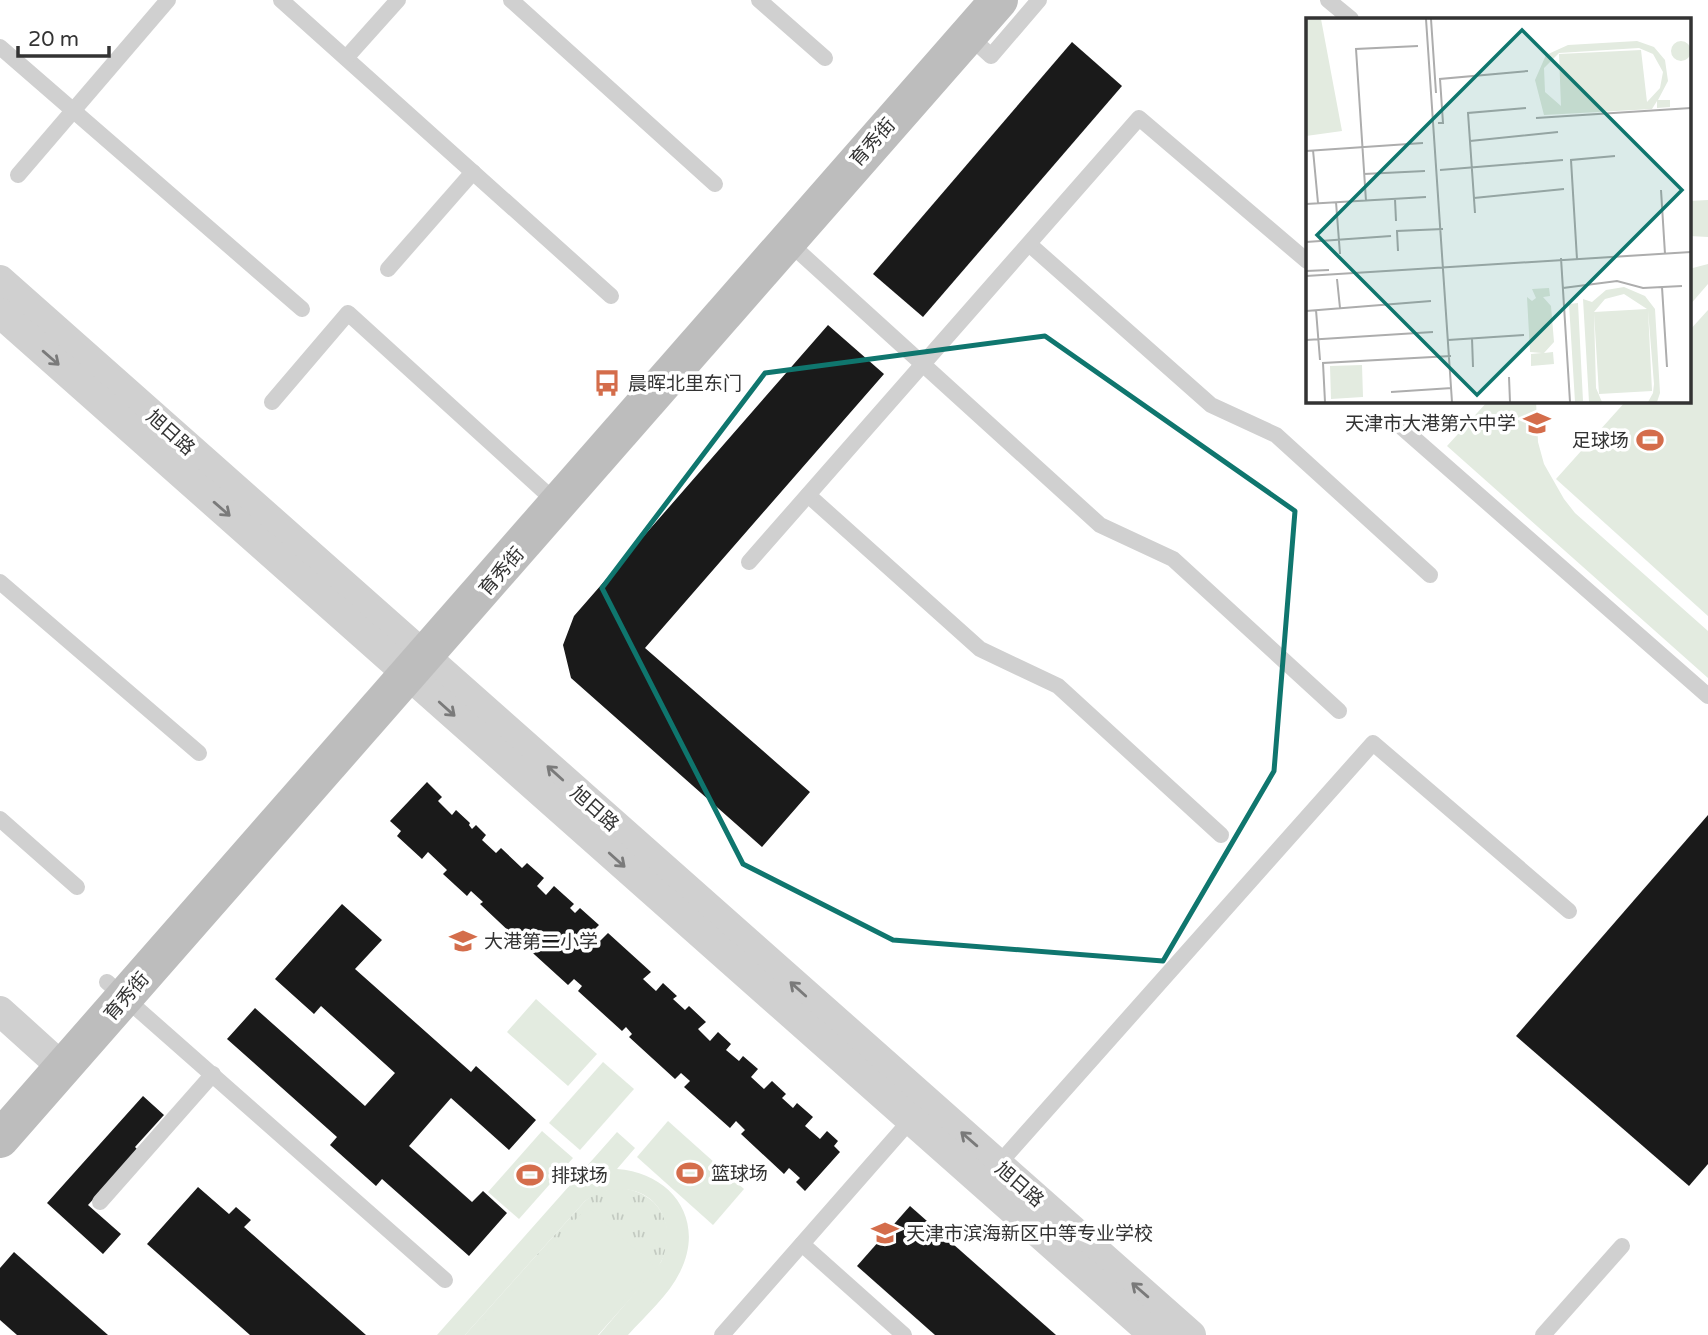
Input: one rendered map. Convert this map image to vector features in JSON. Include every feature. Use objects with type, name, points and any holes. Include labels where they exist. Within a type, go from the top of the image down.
[{"type":"street","name":"育秀街","points":[[0,1139],[54,1060],[409,659],[967,17],[999,0]]},
{"type":"street","name":"育秀街","points":[[550,496],[786,240],[967,17]]},
{"type":"street","name":"旭日路","points":[[0,281],[409,659],[990,1174],[1154,1335]]},
{"type":"street","name":"旭日路","points":[[0,313],[409,659]]},
{"type":"street","points":[[0,1011],[54,1060]]},
{"type":"street","name":"育秀街","points":[[0,1102],[54,1060]]},
{"type":"street","name":"旭日路","points":[[990,1174],[1191,1335]]},
{"type":"lane","points":[[18,174],[168,0]]},
{"type":"lane","points":[[281,0],[611,296]]},
{"type":"lane","points":[[346,58],[398,0]]},
{"type":"lane","points":[[511,0],[715,184]]},
{"type":"lane","points":[[759,0],[825,58]]},
{"type":"lane","points":[[967,17],[991,56],[1039,0]]},
{"type":"lane","points":[[1328,0],[1350,18]]},
{"type":"lane","points":[[0,47],[302,309]]},
{"type":"lane","points":[[749,562],[1139,118],[1306,260]]},
{"type":"lane","points":[[388,270],[473,172]]},
{"type":"lane","points":[[786,240],[1100,525],[1173,559],[1339,711]]},
{"type":"lane","points":[[1029,244],[1211,405],[1276,435],[1430,575]]},
{"type":"lane","points":[[272,402],[348,313],[550,496]]},
{"type":"lane","points":[[1399,425],[1708,695]]},
{"type":"lane","points":[[808,495],[980,649],[1058,686],[1221,835]]},
{"type":"lane","points":[[0,582],[199,753]]},
{"type":"lane","points":[[990,1174],[1373,743],[1569,911]]},
{"type":"lane","points":[[0,819],[77,887]]},
{"type":"lane","points":[[116,989],[444,1280]]},
{"type":"lane","points":[[100,1202],[213,1074]]},
{"type":"lane","points":[[722,1335],[919,1111]]},
{"type":"lane","points":[[802,1244],[904,1335]]},
{"type":"lane","points":[[1543,1335],[1622,1246]]},
{"type":"highlighted area","points":[[1045,336],[1295,511],[1274,771],[1163,961],[893,940],[743,864],[602,588],[765,373]]},
{"type":"green space","points":[[1708,200],[1708,237],[1690,236],[1690,201]]},
{"type":"green space","points":[[1708,264],[1708,284],[1690,305],[1690,269]]},
{"type":"green space","name":"足球场","points":[[1708,310],[1708,616],[1556,479],[1625,402],[1690,402],[1690,330]]},
{"type":"green space","points":[[1487,402],[1536,402],[1538,442],[1544,464],[1564,499],[1575,513],[1708,631],[1708,678],[1447,446]]},
{"type":"green space","points":[[536,999],[597,1054],[568,1086],[507,1032]]},
{"type":"green space","name":"排球场","points":[[603,1062],[634,1089],[580,1150],[549,1123]]},
{"type":"green space","name":"篮球场","points":[[668,1121],[744,1189],[713,1225],[637,1157]]},
{"type":"green space","name":"排球场","points":[[542,1131],[573,1158],[519,1219],[488,1192]]},
{"type":"green space","points":[[617,1132],[635,1148],[617,1169],[637,1172],[654,1179],[679,1203],[686,1218],[689,1235],[687,1253],[675,1281],[656,1305],[628,1335],[599,1335],[661,1262],[667,1243],[666,1225],[660,1210],[650,1199],[636,1192],[620,1189],[603,1192],[585,1201],[465,1335],[437,1335]]},
{"type":"green space","points":[[614,1188],[644,1195],[655,1204],[663,1215],[667,1241],[664,1256],[656,1270],[598,1335],[465,1335],[585,1201],[594,1194]]},
{"type":"green space","points":[[587,1207],[654,1266],[592,1335],[472,1335]]},
{"type":"building","points":[[1072,42],[1122,86],[923,317],[873,274]]},
{"type":"building","points":[[828,325],[884,374],[645,648],[810,792],[762,847],[571,678],[563,645],[574,616]]},
{"type":"building","points":[[427,782],[442,797],[438,801],[452,815],[456,810],[470,823],[472,829],[476,825],[486,835],[482,840],[496,853],[501,848],[522,868],[527,863],[544,878],[537,886],[546,895],[554,886],[574,904],[570,908],[575,913],[580,908],[599,925],[591,933],[600,941],[608,933],[651,972],[643,979],[656,991],[663,983],[677,996],[673,999],[685,1010],[689,1006],[706,1022],[698,1029],[710,1041],[718,1032],[731,1044],[726,1050],[739,1061],[743,1056],[758,1069],[751,1077],[764,1089],[772,1081],[786,1094],[782,1098],[793,1108],[797,1103],[813,1117],[805,1126],[820,1139],[827,1131],[838,1141],[834,1146],[840,1152],[805,1191],[796,1182],[800,1178],[789,1168],[784,1174],[741,1134],[745,1130],[736,1121],[730,1128],[684,1087],[690,1081],[681,1073],[675,1079],[629,1037],[632,1034],[626,1027],[622,1031],[578,991],[582,986],[574,979],[568,985],[524,945],[527,938],[519,931],[514,936],[480,904],[483,902],[471,891],[467,896],[443,874],[447,870],[428,852],[422,859],[397,836],[401,831],[390,821]]},
{"type":"building","points":[[1708,815],[1708,1164],[1689,1186],[1516,1036]]},
{"type":"building","points":[[342,904],[382,940],[355,969],[471,1072],[476,1066],[536,1120],[509,1150],[451,1098],[409,1146],[472,1202],[483,1191],[507,1213],[469,1256],[382,1179],[376,1186],[330,1145],[337,1137],[227,1039],[255,1008],[365,1106],[395,1073],[321,1006],[314,1014],[275,979]]},
{"type":"building","points":[[143,1096],[164,1115],[135,1147],[138,1150],[88,1205],[121,1234],[103,1254],[47,1203]]},
{"type":"building","points":[[198,1187],[229,1214],[236,1207],[251,1220],[244,1227],[366,1335],[250,1335],[147,1244]]},
{"type":"building","points":[[910,1206],[1056,1335],[935,1335],[857,1266]]},
{"type":"building","points":[[14,1252],[108,1335],[17,1335],[0,1320],[0,1268]]},
{"type":"place","name":"晨晖北里东门","points":[[607,383]]},
{"type":"place","name":"天津市大港第六中学","points":[[1537,423]]},
{"type":"place","name":"足球场","points":[[1650,440]]},
{"type":"place","name":"大港第二小学","points":[[463,941]]},
{"type":"place","name":"篮球场","points":[[690,1173]]},
{"type":"place","name":"排球场","points":[[530,1175]]},
{"type":"place","name":"天津市滨海新区中等专业学校","points":[[885,1233]]}]
